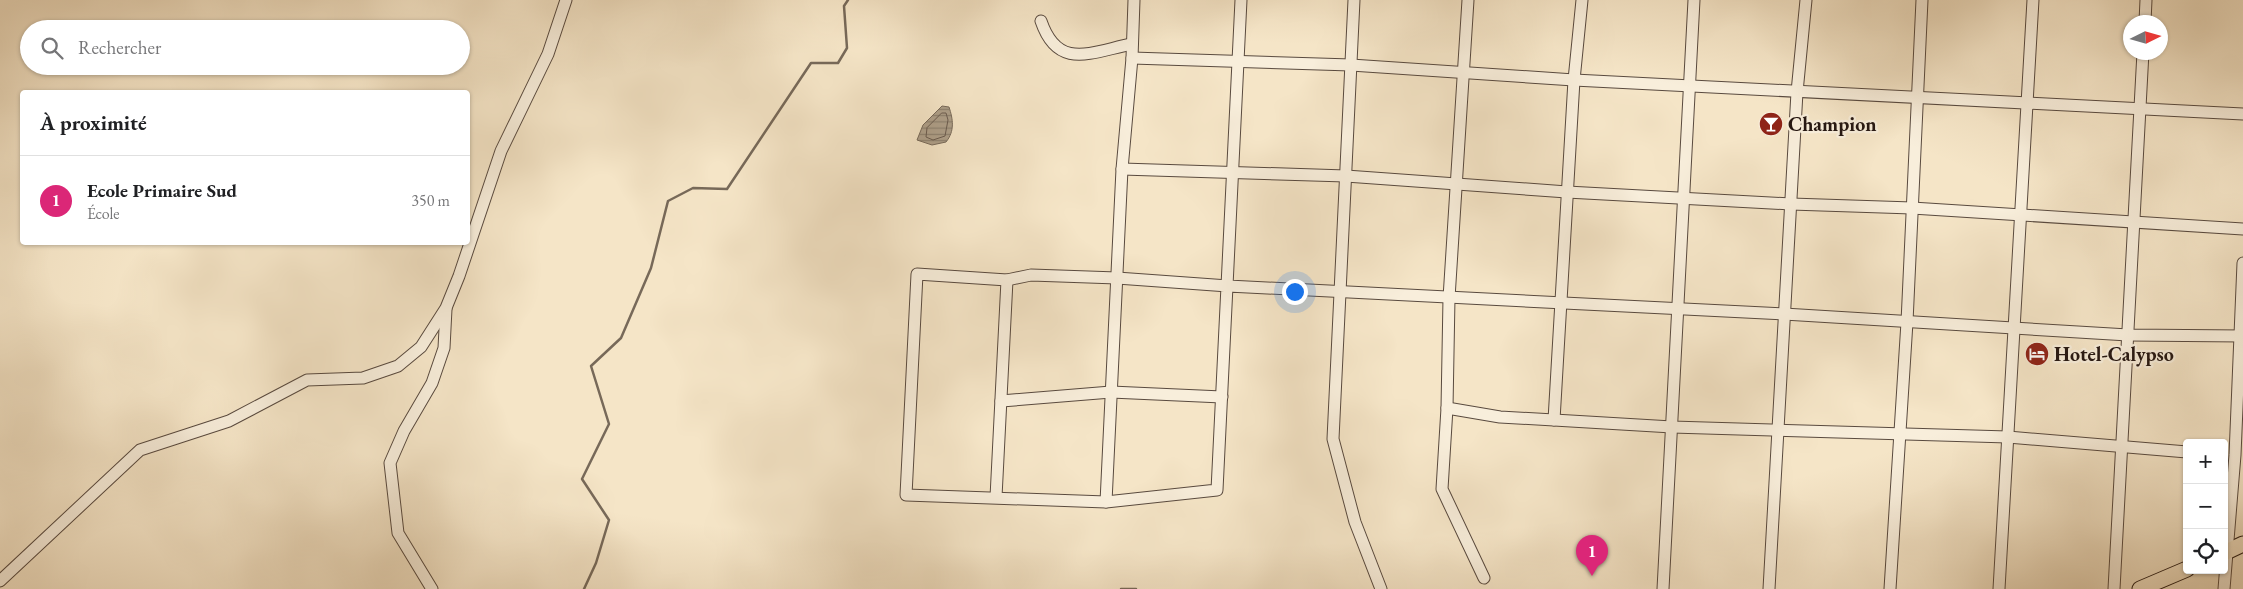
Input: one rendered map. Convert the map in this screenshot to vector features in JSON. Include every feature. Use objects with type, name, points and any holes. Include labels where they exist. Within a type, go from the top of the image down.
[{"type":"main road","points":[[2228,551],[2243,544]]},
{"type":"main road","points":[[2140,589],[2183,571]]},
{"type":"street","points":[[470,243],[501,151],[548,54],[566,0]]},
{"type":"street","points":[[1106,502],[1122,169],[1132,58],[1134,0]]},
{"type":"street","points":[[1241,0],[1228,286],[1217,490],[1106,502],[906,495],[918,274],[1007,280],[1031,275],[1117,278],[1228,286],[1340,290],[1449,298],[1561,301],[2128,335],[2241,336]]},
{"type":"street","points":[[1354,0],[1333,439],[1355,522],[1381,589]]},
{"type":"street","points":[[1468,0],[1449,298],[1447,408],[1442,489],[1484,578]]},
{"type":"street","points":[[1554,420],[1574,80],[1582,0]]},
{"type":"street","points":[[1663,589],[1694,0]]},
{"type":"street","points":[[1769,589],[1780,429],[1784,314],[1797,92],[1806,0]]},
{"type":"street","points":[[1890,589],[1901,433],[1922,0]]},
{"type":"street","points":[[1999,589],[2033,0]]},
{"type":"street","points":[[2145,15],[2146,0]]},
{"type":"street","points":[[1041,20],[1050,42],[1058,50],[1066,53],[1082,54],[1132,44]]},
{"type":"street","points":[[1132,58],[1351,64],[1574,80],[2243,114]]},
{"type":"street","points":[[2114,589],[2143,60]]},
{"type":"street","points":[[1122,169],[1346,176],[1683,199],[1912,208],[2134,224],[2243,229]]},
{"type":"street","points":[[0,581],[140,450],[229,421],[307,380],[363,378],[398,366],[422,346],[446,308],[469,245]]},
{"type":"street","points":[[2227,529],[2230,455],[2241,336],[2243,263]]},
{"type":"street","points":[[996,497],[1007,280]]},
{"type":"street","points":[[432,589],[398,533],[390,463],[404,431],[432,383],[444,348],[446,308]]},
{"type":"street","points":[[1001,401],[1111,392],[1222,397]]},
{"type":"street","points":[[1447,408],[1500,417],[1672,426],[2008,437],[2183,452]]},
{"type":"street","points":[[2224,589],[2225,574]]},
{"type":"water","points":[[942,106],[949,107],[952,120],[949,138],[946,142],[932,145],[917,140],[923,125]]},
{"type":"waterway","points":[[584,589],[596,563],[609,520],[582,479],[609,424],[591,366],[621,338],[651,268],[668,201],[693,188],[727,189],[811,63],[838,63],[847,48],[844,6],[848,0]]},
{"type":"waterway","points":[[1121,589],[1136,589]]},
{"type":"place","name":"Champion","points":[[1771,124]]},
{"type":"place","name":"Hotel-Calypso","points":[[2037,354]]},
{"type":"place","name":"Ecole Primaire Sud","points":[[1592,576]]}]
